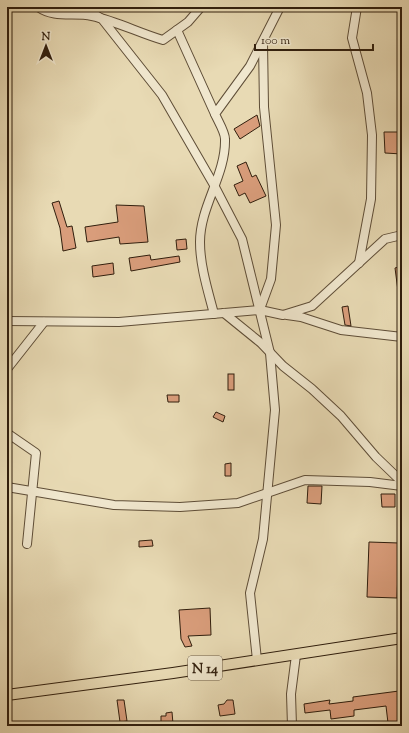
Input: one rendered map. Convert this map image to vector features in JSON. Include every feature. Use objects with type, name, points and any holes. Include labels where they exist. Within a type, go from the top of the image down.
[{"type":"main road","name":"N 14","points":[[7,695],[173,673],[402,638]]},
{"type":"street","points":[[38,7],[45,12],[62,15],[91,15],[163,40],[188,22],[201,7]]},
{"type":"street","points":[[83,7],[102,19],[162,96],[214,185],[242,239],[270,353],[275,410],[263,539],[250,593],[257,660]]},
{"type":"street","points":[[215,114],[250,66],[280,7]]},
{"type":"street","points":[[357,7],[352,38],[366,93],[372,135],[371,199],[359,263]]},
{"type":"street","points":[[177,30],[225,138],[222,164],[203,218],[200,242],[205,280],[214,314]]},
{"type":"street","points":[[260,310],[271,279],[276,225],[264,107],[263,42]]},
{"type":"street","points":[[282,315],[312,306],[385,239],[402,235]]},
{"type":"street","points":[[7,321],[119,322],[260,310],[282,315],[301,317],[342,330],[402,337]]},
{"type":"street","points":[[224,313],[341,416],[376,457],[402,482]]},
{"type":"street","points":[[7,369],[44,322]]},
{"type":"street","points":[[7,433],[36,453],[31,491],[27,544]]},
{"type":"street","points":[[7,487],[114,505],[180,507],[238,503],[305,480],[370,482],[402,486]]},
{"type":"street","points":[[292,726],[291,694],[296,655]]},
{"type":"path","points":[[7,13],[9,7]]},
{"type":"building","points":[[257,115],[260,126],[240,139],[234,129]]},
{"type":"building","points":[[384,132],[402,132],[402,154],[385,153]]},
{"type":"building","points":[[246,162],[252,177],[256,175],[266,196],[250,203],[245,193],[239,196],[234,185],[243,181],[237,166]]},
{"type":"building","points":[[59,201],[67,227],[72,226],[76,248],[63,251],[60,228],[52,203]]},
{"type":"building","points":[[116,205],[144,206],[148,242],[120,244],[119,237],[87,242],[85,227],[118,222]]},
{"type":"building","points":[[186,239],[187,249],[177,250],[176,240]]},
{"type":"building","points":[[150,255],[151,260],[179,256],[180,262],[131,271],[129,258]]},
{"type":"building","points":[[113,263],[114,274],[93,277],[92,266]]},
{"type":"building","points":[[402,266],[402,291],[398,291],[395,268]]},
{"type":"building","points":[[348,306],[351,326],[345,325],[342,307]]},
{"type":"building","points":[[228,374],[234,374],[234,390],[228,390]]},
{"type":"building","points":[[167,395],[179,395],[179,402],[168,402]]},
{"type":"building","points":[[216,412],[225,416],[223,422],[213,417]]},
{"type":"building","points":[[231,463],[231,476],[225,476],[225,464]]},
{"type":"building","points":[[308,486],[322,486],[321,504],[307,503]]},
{"type":"building","points":[[381,494],[395,494],[395,507],[382,507]]},
{"type":"building","points":[[152,540],[153,546],[139,547],[139,541]]},
{"type":"building","points":[[369,542],[399,543],[397,598],[367,597]]},
{"type":"building","points":[[210,608],[211,635],[188,636],[192,646],[185,647],[181,639],[179,610]]},
{"type":"building","points":[[399,691],[402,721],[388,723],[386,706],[354,710],[354,716],[331,719],[330,710],[305,713],[304,704],[330,700],[329,704],[353,701],[353,697]]},
{"type":"building","points":[[117,700],[124,700],[127,721],[120,722]]},
{"type":"building","points":[[227,700],[233,700],[235,714],[220,716],[218,705],[224,704]]},
{"type":"building","points":[[172,712],[173,724],[161,724],[161,716],[166,716],[166,713]]}]
